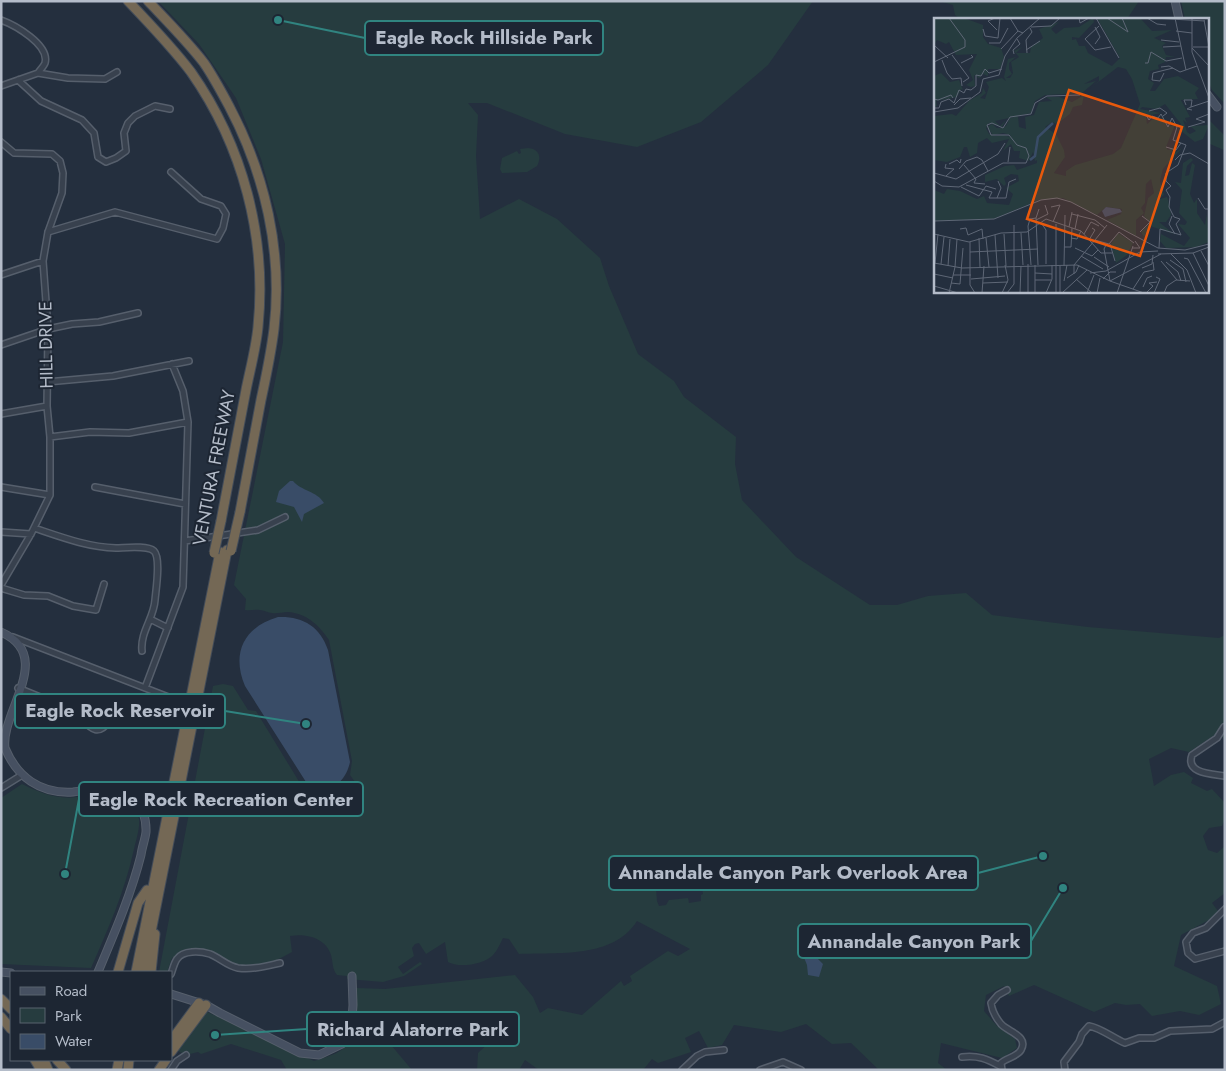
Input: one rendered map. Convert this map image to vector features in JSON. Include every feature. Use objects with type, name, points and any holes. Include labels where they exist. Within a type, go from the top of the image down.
[{"type":"highway","name":"VENTURA FREEWAY","points":[[128,1],[174,50],[205,93],[233,148],[244,179],[255,227],[260,291],[258,328],[223,521],[223,552],[215,589],[215,622],[158,914],[142,970]]},
{"type":"highway","points":[[134,1],[190,63],[220,109],[248,177],[261,233],[265,296],[264,321],[259,353],[223,521]]},
{"type":"highway","name":"VENTURA FREEWAY","points":[[142,970],[147,890],[201,632],[215,589],[223,552],[237,512],[273,338],[276,302],[275,257],[266,198],[253,159],[233,113],[204,64],[148,1]]},
{"type":"highway","points":[[142,970],[215,622]]},
{"type":"highway","points":[[142,970],[201,632]]},
{"type":"highway","points":[[119,968],[138,903],[147,890]]},
{"type":"highway","points":[[1,999],[10,1009]]},
{"type":"highway","points":[[172,1040],[202,1004]]},
{"type":"highway","points":[[172,1050],[202,1004]]},
{"type":"highway","points":[[1,1017],[10,1028]]},
{"type":"street","points":[[1175,1],[1179,18]]},
{"type":"street","points":[[1,20],[9,23],[40,45],[44,52],[45,63],[38,73]]},
{"type":"street","points":[[1,86],[38,73],[68,78],[105,79],[117,72]]},
{"type":"street","points":[[18,80],[41,101],[82,120],[94,133],[98,158],[106,162],[126,151],[124,133],[128,123],[135,116],[155,106],[170,109]]},
{"type":"street","points":[[1208,95],[1217,107]]},
{"type":"street","name":"HILL DRIVE","points":[[1,587],[31,534],[50,495],[50,437],[47,406],[48,329],[43,261],[48,232],[62,194],[63,173],[60,161],[52,154],[14,153],[2,144]]},
{"type":"street","points":[[48,232],[115,212],[217,239],[223,228],[226,214],[221,206],[201,199],[172,172]]},
{"type":"street","points":[[1,275],[43,261]]},
{"type":"street","points":[[1,344],[48,329],[72,324],[99,322],[138,313]]},
{"type":"street","points":[[47,382],[113,376],[190,361]]},
{"type":"street","points":[[145,688],[183,587],[188,422],[183,391],[172,364]]},
{"type":"street","points":[[1,414],[47,406]]},
{"type":"street","points":[[50,437],[90,432],[129,434],[188,422]]},
{"type":"street","points":[[1,487],[50,495]]},
{"type":"street","points":[[95,487],[185,504]]},
{"type":"street","points":[[185,541],[258,530],[285,517]]},
{"type":"street","points":[[34,528],[89,545],[114,548],[137,547],[151,549],[154,552],[158,560],[155,603],[142,638],[142,651]]},
{"type":"street","points":[[1,532],[31,534]]},
{"type":"street","points":[[1,587],[24,595],[48,596],[73,606],[96,610],[104,584]]},
{"type":"street","points":[[150,619],[168,628]]},
{"type":"street","points":[[1,632],[171,698]]},
{"type":"street","points":[[12,637],[20,648],[23,672],[6,717],[3,736],[2,744],[10,760],[22,775],[39,786],[59,791],[81,791],[101,786],[117,788],[133,796],[143,812],[146,822],[146,834],[137,873],[98,971]]},
{"type":"street","points":[[18,688],[72,710],[91,729],[102,729],[111,718]]},
{"type":"street","points":[[1224,727],[1217,738],[1192,755],[1191,760],[1192,765],[1198,771],[1225,776]]},
{"type":"street","points":[[1,788],[22,775]]},
{"type":"street","points":[[1225,909],[1206,928],[1193,933],[1186,942],[1188,952],[1195,959],[1225,951]]},
{"type":"street","points":[[172,972],[178,958],[193,952],[210,954],[237,968],[260,968],[280,963]]},
{"type":"street","points":[[172,994],[202,1004],[300,1052],[319,1055],[342,1044],[351,1032],[353,1005],[352,976]]},
{"type":"street","points":[[962,1058],[974,1056],[984,1058],[1001,1068],[1001,1063],[1005,1059],[1016,1055],[1021,1050],[1022,1044],[1019,1036],[1002,1025],[992,1009],[991,1003],[994,999],[1007,990]]},
{"type":"street","points":[[1065,1070],[1064,1062],[1089,1026],[1096,1027],[1111,1037],[1125,1043],[1139,1038],[1154,1038],[1170,1030],[1212,1030],[1225,1022]]},
{"type":"street","points":[[682,1070],[697,1056],[705,1052],[724,1050]]},
{"type":"street","points":[[170,1070],[177,1061],[186,1055]]},
{"type":"street","points":[[760,1070],[783,1062],[801,1070]]},
{"type":"green space","points":[[158,1],[813,1],[768,65],[701,122],[637,147],[565,134],[487,103],[468,103],[478,115],[476,156],[480,219],[519,199],[557,219],[600,258],[609,286],[638,354],[674,381],[684,397],[736,437],[735,464],[742,500],[796,557],[870,605],[897,605],[928,596],[966,593],[992,615],[1088,627],[1219,638],[1225,635],[1225,741],[1219,732],[1189,752],[1171,748],[1149,759],[1154,786],[1171,775],[1184,772],[1193,778],[1191,783],[1207,791],[1212,789],[1225,803],[1225,819],[1222,826],[1209,828],[1203,836],[1208,850],[1217,853],[1225,846],[1225,893],[1212,903],[1218,911],[1209,920],[1181,935],[1174,966],[1217,986],[1221,1004],[1199,1015],[1180,1011],[1152,1016],[1140,1004],[1126,1005],[1115,1003],[1094,1012],[1034,985],[1009,996],[1004,986],[986,995],[984,1011],[997,1026],[1015,1039],[1017,1048],[1002,1058],[941,1043],[938,1063],[947,1070],[879,1070],[851,1043],[832,1044],[806,1024],[781,1032],[734,1025],[722,1045],[708,1048],[699,1031],[685,1038],[691,1052],[658,1063],[652,1059],[643,1070],[539,1070],[525,1060],[519,1070],[477,1070],[478,1053],[510,1023],[509,1015],[483,1012],[459,1015],[410,1036],[394,1036],[391,1045],[412,1070],[287,1070],[281,1060],[231,1044],[201,1054],[198,1052],[186,1055],[176,1050],[205,1011],[216,1016],[220,1013],[253,1033],[314,1061],[327,1057],[340,1051],[351,1038],[355,1022],[357,988],[385,989],[515,975],[533,997],[540,1013],[548,1008],[582,1015],[621,981],[624,986],[632,981],[630,976],[668,951],[678,956],[690,949],[637,921],[627,933],[614,942],[599,948],[567,953],[519,954],[509,939],[503,938],[496,952],[489,958],[477,963],[464,965],[448,962],[445,942],[426,954],[419,943],[415,944],[412,948],[414,956],[398,967],[403,974],[420,962],[422,964],[404,976],[383,982],[347,979],[347,976],[337,975],[333,968],[331,955],[325,944],[309,936],[296,935],[290,936],[292,952],[275,961],[257,967],[238,966],[205,952],[190,951],[172,958],[167,971],[159,971],[213,686],[223,684],[233,686],[248,710],[256,711],[303,788],[312,792],[334,793],[340,800],[355,782],[350,775],[352,761],[329,640],[321,629],[301,615],[288,612],[269,613],[262,610],[245,610],[246,599],[234,585],[283,342],[285,244],[261,159],[236,98],[199,44]],"holes":[[[699,867],[703,894],[701,895],[701,901],[689,903],[688,898],[669,900],[666,905],[659,906],[655,876],[660,871]]]},
{"type":"green space","points":[[939,1],[1139,1],[1128,18],[959,18],[955,15],[953,5]]},
{"type":"green space","points":[[1181,1],[1225,1],[1225,104],[1212,90],[1208,81],[1208,18],[1185,18]]},
{"type":"green space","points":[[1208,119],[1225,136],[1224,150],[1208,145]]},
{"type":"green space","points":[[528,148],[535,150],[538,154],[537,166],[527,172],[502,173],[500,169],[502,158],[517,151],[519,154],[521,153],[520,149]]},
{"type":"green space","points":[[22,784],[41,792],[70,798],[103,792],[116,793],[130,801],[138,814],[138,831],[126,880],[91,968],[1,964],[1,798]]},
{"type":"water","points":[[290,481],[317,496],[324,503],[304,514],[302,522],[294,507],[276,502],[279,491]]},
{"type":"water","points":[[278,617],[295,618],[309,624],[320,635],[328,650],[350,762],[344,777],[334,786],[321,788],[306,782],[245,686],[241,674],[240,652],[249,635],[266,621]]},
{"type":"water","points":[[813,950],[816,957],[823,964],[819,977],[808,975],[803,955]]},
{"type":"place","name":"Eagle Rock Hillside Park","points":[[278,20]]},
{"type":"place","name":"Eagle Rock Reservoir","points":[[306,724]]},
{"type":"place","name":"Annandale Canyon Park Overlook Area","points":[[1043,856]]},
{"type":"place","name":"Eagle Rock Recreation Center","points":[[65,874]]},
{"type":"place","name":"Annandale Canyon Park","points":[[1063,888]]},
{"type":"place","name":"Richard Alatorre Park","points":[[215,1035]]}]
